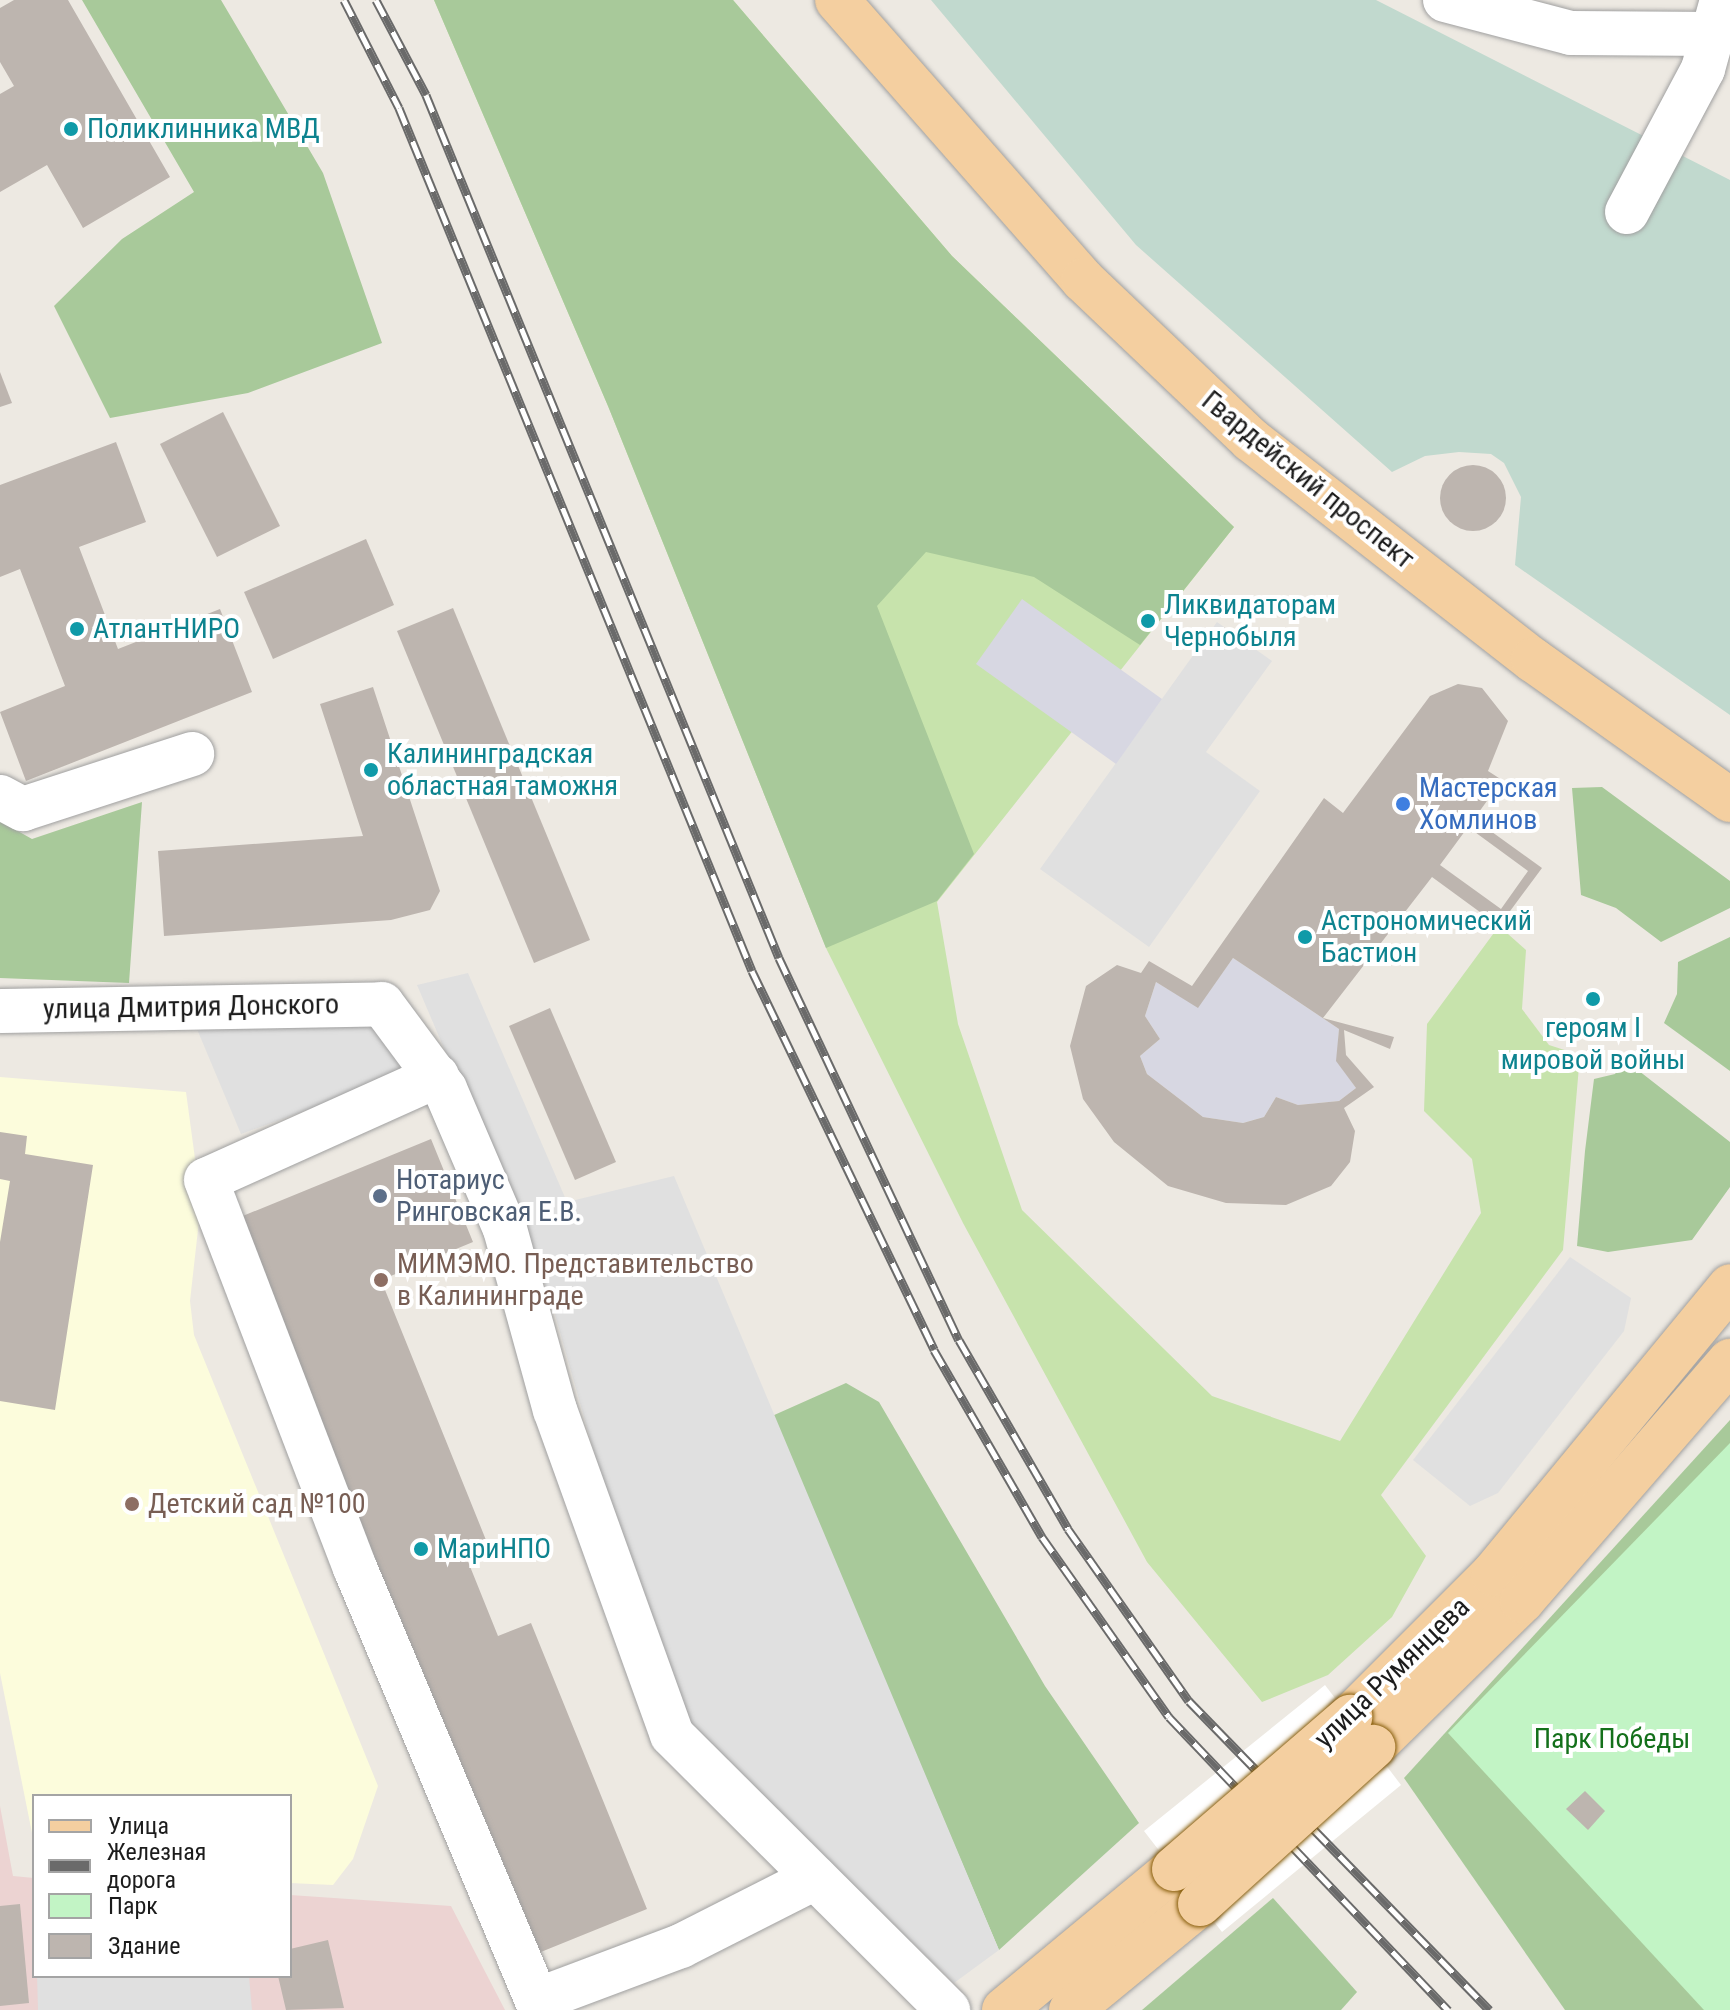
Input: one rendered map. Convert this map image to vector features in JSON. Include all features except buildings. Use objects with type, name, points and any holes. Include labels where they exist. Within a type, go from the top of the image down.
[{"type":"main road","name":"Гвардейский проспект","points":[[837,0],[1083,280],[1251,440],[1533,660],[1730,800]]},
{"type":"main road","name":"улица Румянцева","points":[[1071,2010],[1200,1904],[1362,1732],[1730,1286]]},
{"type":"main road","name":"улица Румянцева","points":[[1004,2010],[1174,1869],[1362,1732],[1522,1601],[1730,1361]]},
{"type":"street","points":[[1445,0],[1571,33],[1718,17]]},
{"type":"street","points":[[1627,212],[1718,17]]},
{"type":"street","points":[[0,797],[23,809],[192,754]]},
{"type":"street","name":"улица Дмитрия Донского","points":[[0,1011],[382,1004],[437,1076]]},
{"type":"street","points":[[815,1878],[681,1946],[537,2000],[355,1568],[206,1180],[437,1076],[505,1229],[555,1410],[672,1735],[948,2010]]},
{"type":"shaded area","points":[[931,0],[1376,0],[1730,180],[1730,715],[1515,565],[1521,497],[1504,463],[1491,454],[1459,452],[1425,456],[1392,472],[1136,245]]},
{"type":"shaded area","points":[[1022,599],[1162,699],[1116,764],[976,664]]},
{"type":"shaded area","points":[[1217,622],[1272,661],[1206,752],[1260,791],[1149,947],[1040,869]]},
{"type":"shaded area","points":[[1233,958],[1339,1029],[1337,1061],[1356,1088],[1339,1101],[1298,1105],[1276,1097],[1264,1117],[1243,1123],[1203,1117],[1147,1074],[1140,1056],[1160,1039],[1145,1016],[1156,982],[1198,1007]]},
{"type":"shaded area","points":[[468,973],[567,1202],[674,1176],[999,1950],[954,1983],[691,1729],[601,1477],[550,1297],[417,985]]},
{"type":"shaded area","points":[[369,988],[412,1072],[241,1134],[184,998]]},
{"type":"shaded area","name":"Детский сад №100","points":[[0,1077],[186,1092],[201,1203],[190,1301],[194,1335],[378,1786],[353,1859],[333,1885],[292,1883],[292,1794],[32,1794],[32,1833],[0,1673]]},
{"type":"shaded area","points":[[1570,1257],[1631,1298],[1624,1331],[1498,1493],[1470,1506],[1413,1460]]},
{"type":"shaded area","points":[[0,1806],[13,1876],[32,1878],[32,1978],[292,1978],[292,1895],[451,1906],[505,2010],[0,2010]]},
{"type":"shaded area","points":[[37,1978],[249,1978],[252,2010],[38,2010]]},
{"type":"green space","points":[[82,0],[221,0],[323,173],[382,343],[248,393],[110,418],[54,306],[122,239],[194,192]]},
{"type":"green space","points":[[434,0],[733,0],[952,256],[1234,527],[937,902],[958,1024],[1022,1210],[1212,1396],[1340,1441],[1481,1213],[1472,1159],[1424,1111],[1427,1024],[1499,926],[1526,950],[1522,1009],[1549,1045],[1580,1055],[1563,1250],[1381,1495],[1426,1556],[1392,1617],[1328,1675],[1262,1702],[1147,1562],[963,1223],[826,948],[608,406]]},
{"type":"green space","points":[[434,0],[733,0],[952,256],[1234,527],[1140,645],[1034,577],[926,552],[877,606],[974,854],[937,901],[826,948],[608,406]]},
{"type":"green space","points":[[1602,787],[1730,881],[1730,908],[1661,942],[1616,908],[1581,895],[1572,788]]},
{"type":"green space","points":[[142,802],[129,983],[0,978],[0,821],[32,839]]},
{"type":"green space","points":[[1730,937],[1730,1071],[1664,1023],[1677,994],[1678,962]]},
{"type":"green space","points":[[1625,1060],[1730,1142],[1730,1187],[1692,1240],[1608,1252],[1577,1246],[1585,1151],[1594,1079],[1615,1074]]},
{"type":"green space","points":[[846,1383],[879,1402],[1045,1686],[1139,1823],[999,1950],[772,1416]]},
{"type":"green space","name":"Парк Победы","points":[[1730,1420],[1730,2010],[1565,2010],[1404,1778]]},
{"type":"green space","name":"Парк Победы","points":[[1730,1443],[1730,2010],[1704,2010],[1448,1733]]},
{"type":"green space","points":[[1273,1898],[1357,1992],[1341,2010],[1142,2010]]},
{"type":"pier","points":[[1325,1685],[1401,1785],[1222,1932],[1144,1831]]},
{"type":"railway","points":[[344,0],[399,108],[752,971],[934,1350],[1042,1537],[1169,1717],[1448,2010]]},
{"type":"railway","points":[[376,0],[426,95],[779,958],[959,1340],[1068,1529],[1189,1701],[1489,2010]]},
{"type":"place","name":"Поликлинника МВД","points":[[71,129]]},
{"type":"place","name":"Ликвидаторам Чернобыля","points":[[1148,621]]},
{"type":"place","name":"АтлантНИРО","points":[[77,629]]},
{"type":"place","name":"Калининградская областная таможня","points":[[371,770]]},
{"type":"place","name":"Мастерская Хомлинов","points":[[1403,804]]},
{"type":"place","name":"Астрономический Бастион","points":[[1305,937]]},
{"type":"place","name":"героям I мировой войны","points":[[1593,999]]},
{"type":"place","name":"Нотариус Ринговская Е.В.","points":[[380,1196]]},
{"type":"place","name":"МИМЭМО. Представительство в Калининграде","points":[[381,1280]]},
{"type":"place","name":"Детский сад №100","points":[[132,1504]]},
{"type":"place","name":"МариНПО","points":[[421,1549]]}]
